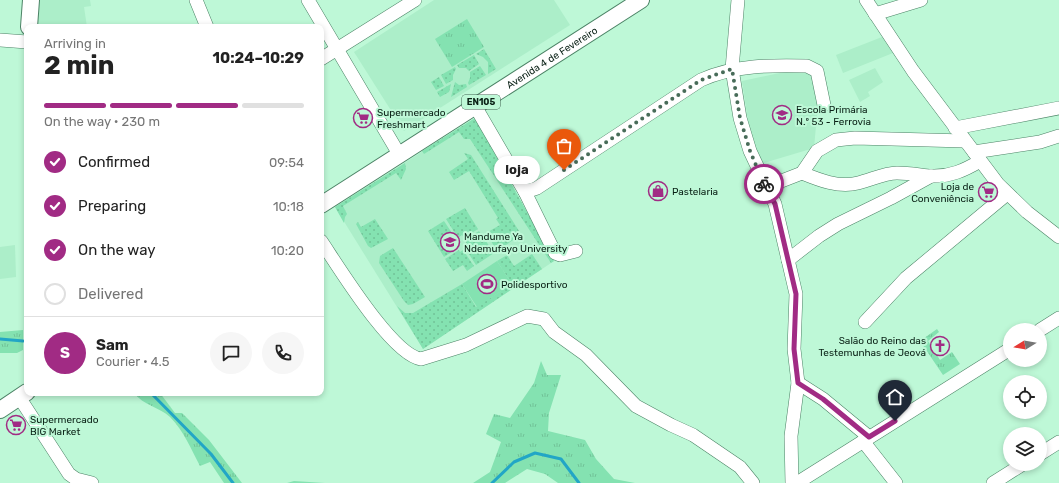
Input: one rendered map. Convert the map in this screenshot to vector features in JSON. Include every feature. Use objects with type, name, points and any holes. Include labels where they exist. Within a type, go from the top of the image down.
[{"type":"main road","points":[[29,24],[31,0]]},
{"type":"main road","name":"Avenida 4 de Fevereiro","points":[[324,194],[402,154],[625,0]]},
{"type":"main road","name":"Avenida 4 de Fevereiro","points":[[324,203],[641,0]]},
{"type":"main road","points":[[0,402],[24,391]]},
{"type":"main road","points":[[0,410],[24,391]]},
{"type":"street","points":[[196,0],[206,24]]},
{"type":"street","points":[[308,0],[321,24]]},
{"type":"street","points":[[324,57],[416,0]]},
{"type":"street","points":[[738,0],[732,69],[740,118],[750,151],[766,188],[775,204],[796,294],[794,349],[798,383],[791,436],[792,483]]},
{"type":"street","points":[[866,0],[913,71],[977,157],[1007,194],[1059,237]]},
{"type":"street","points":[[875,14],[922,0]]},
{"type":"street","points":[[324,29],[402,154]]},
{"type":"street","points":[[0,40],[24,42]]},
{"type":"street","points":[[525,192],[538,188],[701,80],[732,69],[807,66],[817,71],[824,105]]},
{"type":"street","points":[[475,106],[525,192],[555,253],[560,255],[576,251]]},
{"type":"street","points":[[955,128],[1059,108]]},
{"type":"street","points":[[802,173],[819,180],[841,185],[856,184],[896,173],[931,176],[961,172],[977,157],[1059,136]]},
{"type":"street","points":[[766,188],[802,173],[817,151],[836,140],[855,138],[965,141]]},
{"type":"street","points":[[788,260],[838,224],[892,198],[931,176]]},
{"type":"street","points":[[865,322],[906,278],[1007,194]]},
{"type":"street","points":[[324,245],[377,321],[395,342],[415,358],[421,359],[466,345],[527,316],[544,320],[554,332],[586,355],[636,406],[693,435],[740,467],[753,483]]},
{"type":"street","points":[[1047,326],[1059,318]]},
{"type":"street","points":[[796,483],[1003,353]]},
{"type":"street","points":[[798,383],[823,399],[866,439],[896,483]]},
{"type":"street","points":[[27,396],[69,474],[92,483]]},
{"type":"street","points":[[1047,450],[1059,442]]},
{"type":"street","points":[[993,483],[1012,471]]},
{"type":"shaded area","points":[[38,0],[90,0],[91,6],[84,7],[87,24],[38,24],[36,12]]},
{"type":"shaded area","points":[[434,0],[554,0],[570,25],[404,131],[354,52]]},
{"type":"shaded area","points":[[882,37],[893,53],[843,73],[836,55]]},
{"type":"shaded area","points":[[875,68],[883,82],[868,92],[870,96],[860,102],[849,80]]},
{"type":"shaded area","name":"Escola Primária N.º 53 - Ferrovia","points":[[789,71],[812,74],[818,104],[814,148],[760,164],[749,127],[742,81]]},
{"type":"shaded area","name":"Mandume Ya Ndemufayo University","points":[[475,118],[554,261],[423,349],[335,207]]},
{"type":"shaded area","points":[[15,245],[16,277],[0,279],[0,247]]},
{"type":"green space","points":[[467,19],[484,47],[452,67],[435,39]]},
{"type":"green space","points":[[484,49],[496,69],[488,74],[488,62],[483,57],[476,54]]},
{"type":"green space","points":[[474,55],[479,64],[469,71],[466,68],[459,68],[457,65]]},
{"type":"green space","points":[[480,66],[486,75],[469,85],[470,72]]},
{"type":"green space","points":[[455,67],[456,69],[453,75],[453,80],[446,84],[441,75]]},
{"type":"green space","points":[[439,77],[444,86],[436,90],[431,82]]},
{"type":"green space","points":[[455,82],[459,85],[466,84],[467,87],[451,97]]},
{"type":"green space","points":[[451,84],[449,92],[440,97],[437,92]]},
{"type":"green space","points":[[475,118],[554,261],[551,263],[470,139],[464,139],[459,132],[424,154],[422,151]]},
{"type":"green space","points":[[464,153],[471,155],[519,231],[519,236],[497,251],[486,233],[500,225],[496,219],[498,218],[469,171],[454,180],[449,172],[468,159]]},
{"type":"green space","points":[[405,163],[406,169],[401,180],[396,173],[343,206],[347,214],[344,223],[335,207]]},
{"type":"green space","points":[[465,208],[478,229],[464,238],[462,235],[458,238],[446,219]]},
{"type":"green space","points":[[375,219],[388,239],[371,248],[368,246],[356,224],[358,222],[361,227]]},
{"type":"green space","points":[[444,221],[456,239],[453,241],[458,248],[444,257],[428,231]]},
{"type":"green space","points":[[479,231],[494,253],[476,265],[465,248],[468,246],[465,240]]},
{"type":"green space","points":[[393,248],[425,297],[413,304],[408,305],[404,301],[379,263],[380,256]]},
{"type":"green space","points":[[459,250],[460,252],[463,250],[474,266],[467,271],[463,265],[453,271],[445,259]]},
{"type":"green space","points":[[532,254],[542,269],[423,349],[397,306],[405,313],[413,313],[462,284],[476,307],[512,284],[497,261],[507,255],[514,266]]},
{"type":"green space","name":"Polidesportivo","points":[[497,261],[512,284],[477,307],[462,284]]},
{"type":"green space","points":[[937,329],[939,332],[928,341],[940,360],[952,352],[960,364],[943,375],[920,341]]},
{"type":"green space","points":[[23,330],[23,350],[17,353],[0,353],[0,332]]},
{"type":"green space","points":[[541,361],[547,375],[561,375],[549,413],[548,431],[585,440],[596,459],[614,479],[635,483],[558,483],[545,474],[527,469],[505,483],[473,483],[490,472],[501,442],[486,434],[494,414],[510,418],[534,383]]},
{"type":"green space","points":[[137,396],[162,396],[175,413],[182,413],[209,440],[242,483],[224,483],[210,462],[200,466],[187,440],[175,422],[166,414]]},
{"type":"green space","points":[[294,481],[325,483],[287,483]]},
{"type":"waterway","points":[[0,339],[23,341]]},
{"type":"waterway","points":[[154,396],[211,454],[233,483]]},
{"type":"waterway","points":[[492,483],[514,462],[535,453],[561,459],[579,483]]},
{"type":"way so far","points":[[564,170],[701,80],[732,69],[740,118],[750,151],[764,184]]},
{"type":"place","name":"Escola Primária N.º 53 - Ferrovia","points":[[782,115]]},
{"type":"place","name":"Supermercado Freshmart","points":[[363,118]]},
{"type":"place","name":"loja","points":[[564,170]]},
{"type":"place","name":"Pastelaria","points":[[658,191]]},
{"type":"place","name":"Loja de Conveniência","points":[[988,192]]},
{"type":"place","name":"Mandume Ya Ndemufayo University","points":[[450,242]]},
{"type":"place","name":"Polidesportivo","points":[[487,284]]},
{"type":"place","name":"Salão do Reino das Testemunhas de Jeová","points":[[940,346]]},
{"type":"place","name":"Supermercado BIG Market","points":[[16,425]]},
{"type":"route","points":[[764,184],[775,204],[796,294],[794,349],[798,383],[823,399],[869,437],[895,421]]}]
